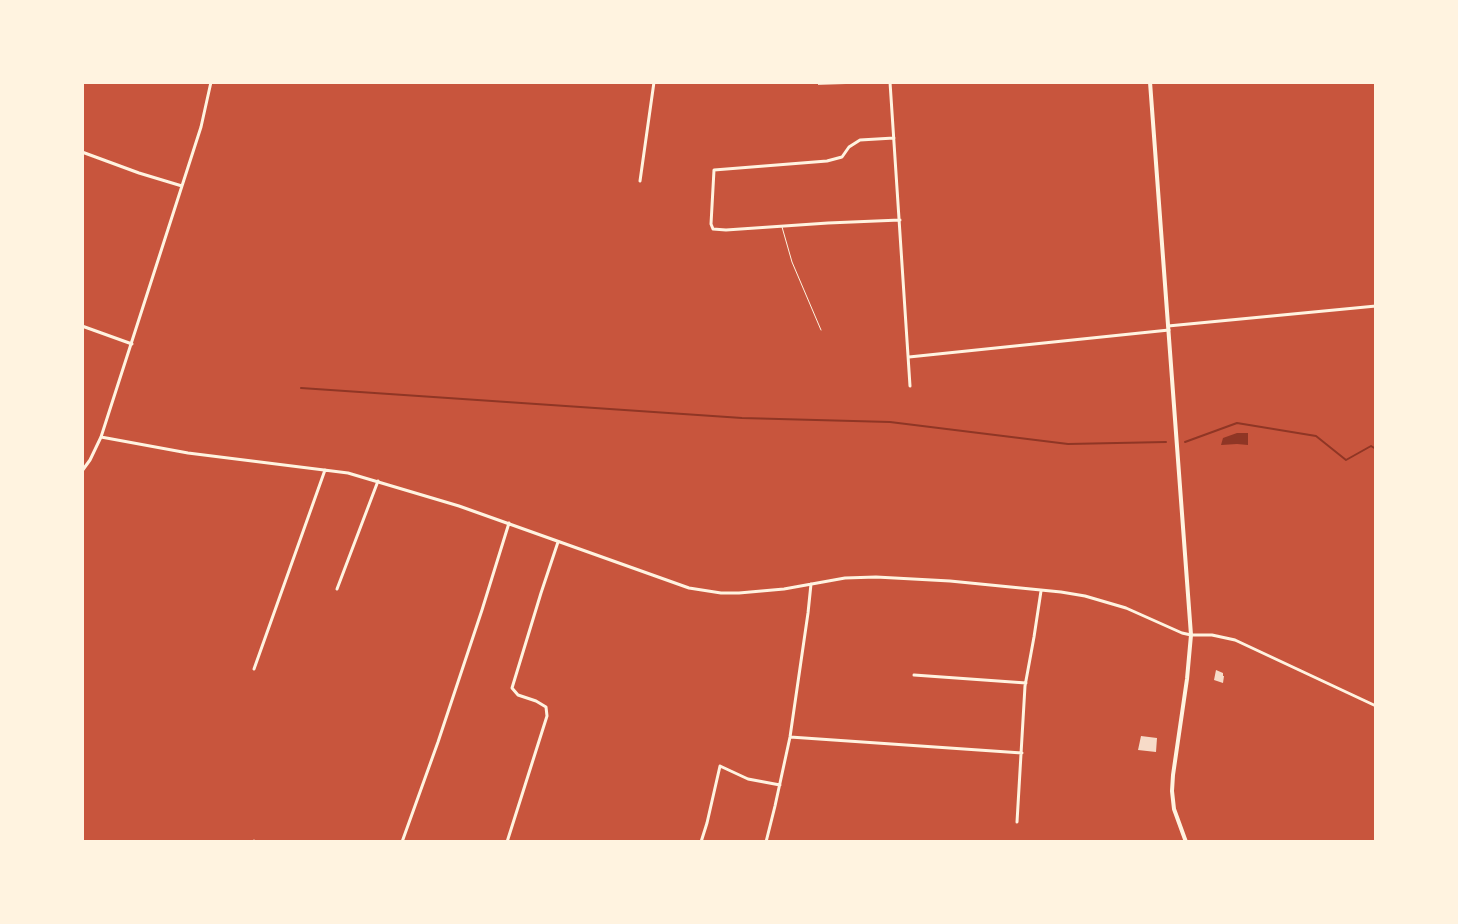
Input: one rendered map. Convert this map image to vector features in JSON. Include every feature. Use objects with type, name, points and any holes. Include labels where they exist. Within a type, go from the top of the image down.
[{"type":"street","points":[[82,471],[101,438],[201,127],[211,82]]},
{"type":"street","points":[[640,181],[654,82]]},
{"type":"street","points":[[890,82],[910,386]]},
{"type":"street","points":[[1150,82],[1191,635],[1188,673],[1172,775],[1174,809],[1186,842]]},
{"type":"street","points":[[894,138],[860,140],[849,147],[842,157],[827,161],[714,170],[711,224],[713,229],[726,230],[900,220]]},
{"type":"street","points":[[82,152],[138,173],[182,186]]},
{"type":"street","points":[[909,357],[1376,306]]},
{"type":"street","points":[[82,326],[132,344]]},
{"type":"street","points":[[101,438],[188,453],[348,473],[459,506],[688,588],[739,592],[784,589],[845,578],[884,577],[917,578],[1085,596],[1126,608],[1182,633],[1212,635],[1235,640],[1376,706]]},
{"type":"street","points":[[254,669],[325,470]]},
{"type":"street","points":[[337,589],[378,481]]},
{"type":"street","points":[[402,842],[460,676],[509,523]]},
{"type":"street","points":[[507,842],[547,716],[546,707],[536,701],[518,695],[512,688],[558,542]]},
{"type":"street","points":[[766,842],[790,737],[811,584]]},
{"type":"street","points":[[1016,822],[1026,683],[1041,591]]},
{"type":"street","points":[[914,675],[1026,683]]},
{"type":"street","points":[[790,737],[1022,753]]},
{"type":"street","points":[[701,842],[720,766],[748,778],[780,785]]},
{"type":"lane","points":[[782,226],[796,271],[821,330]]},
{"type":"shaded area","points":[[1237,433],[1248,433],[1248,445],[1221,445],[1223,438]]},
{"type":"building","points":[[818,82],[846,82],[846,84],[818,85]]},
{"type":"building","points":[[1216,670],[1223,673],[1223,683],[1214,680]]},
{"type":"building","points":[[1141,736],[1157,738],[1156,752],[1138,750]]},
{"type":"waterway","points":[[301,388],[742,418],[890,422],[1068,444],[1166,442]]},
{"type":"waterway","points":[[1185,442],[1237,423],[1316,436],[1346,460],[1371,446],[1376,449]]}]
